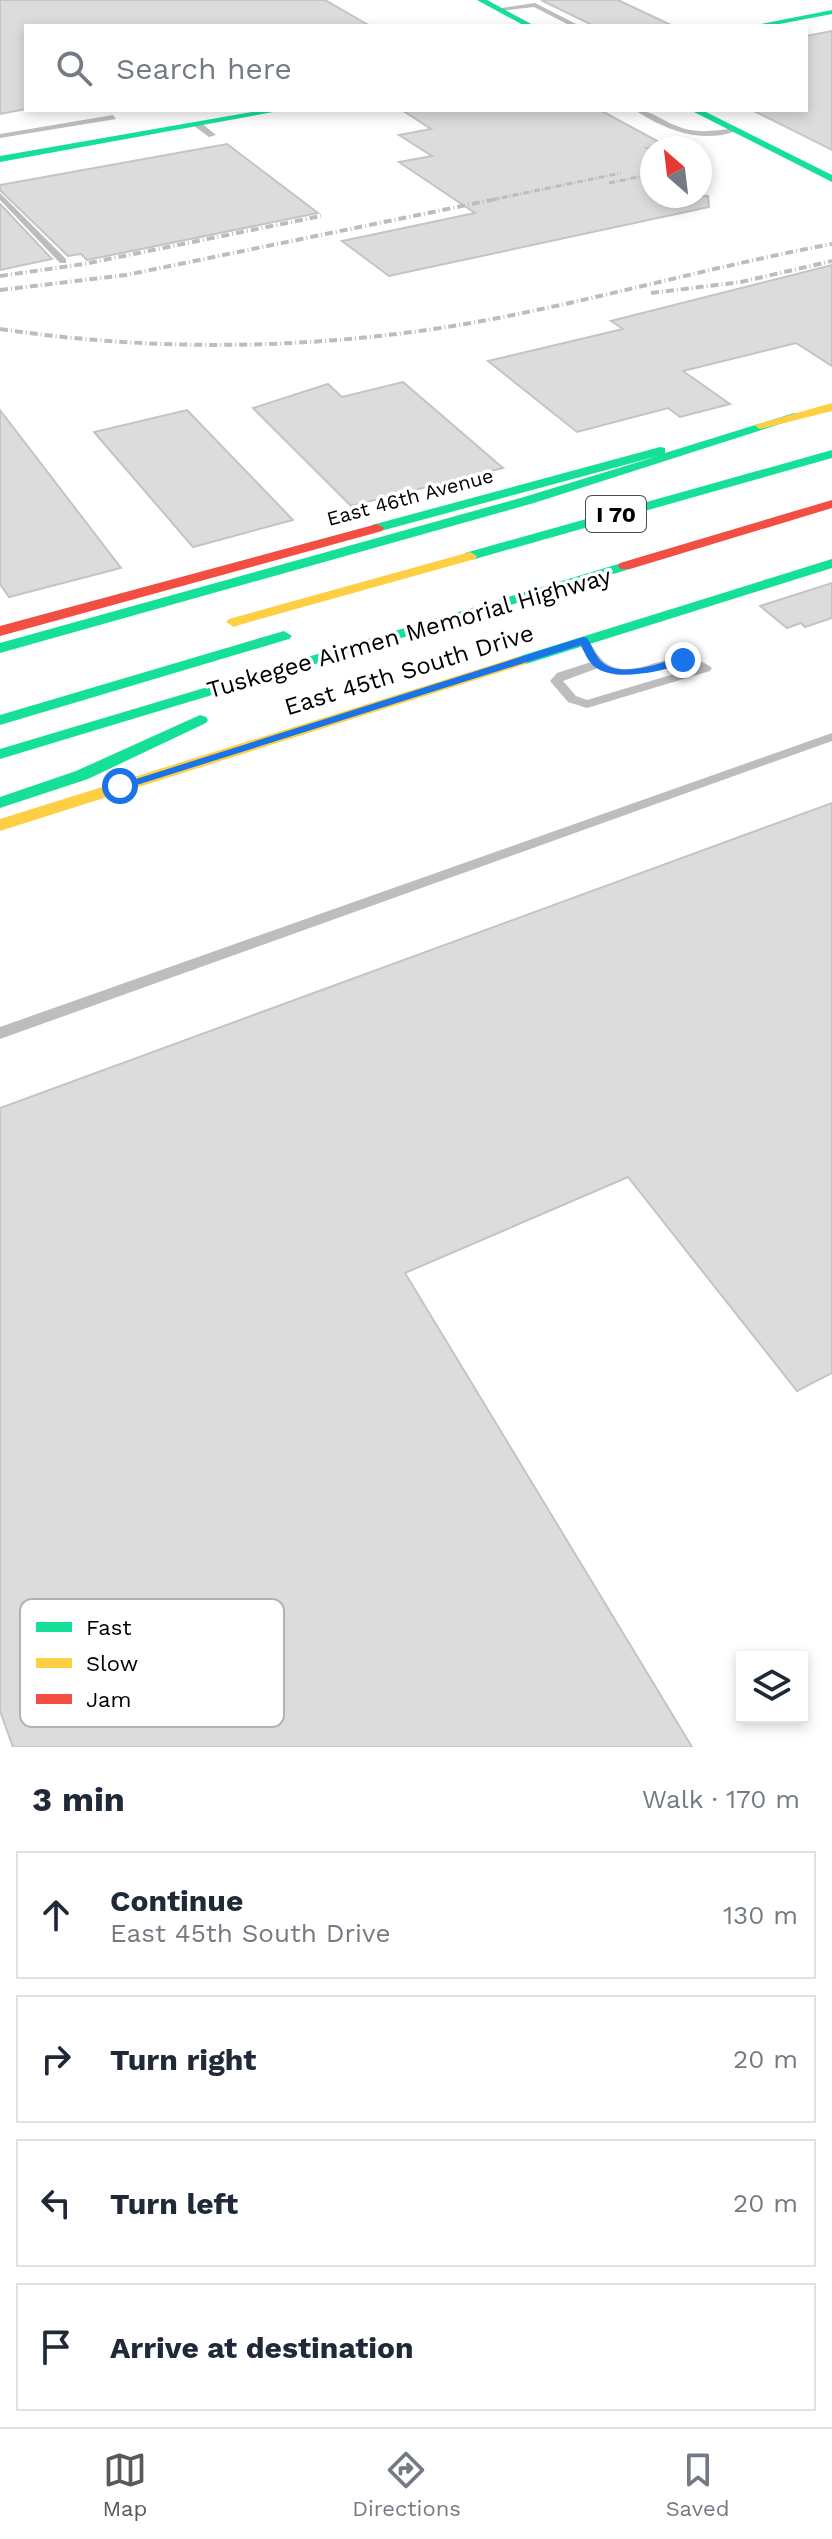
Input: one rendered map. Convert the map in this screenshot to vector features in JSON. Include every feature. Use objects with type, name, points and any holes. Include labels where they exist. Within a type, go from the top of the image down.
[{"type":"main road","points":[[490,4],[527,24]]},
{"type":"main road","points":[[766,24],[832,12]]},
{"type":"main road","points":[[0,159],[204,130],[272,112]]},
{"type":"main road","points":[[699,112],[832,179]]},
{"type":"main road","name":"East 46th Avenue","points":[[0,631],[832,407]]},
{"type":"main road","points":[[0,648],[529,500],[799,416]]},
{"type":"main road","name":"I 70","points":[[220,626],[832,454]]},
{"type":"main road","points":[[0,754],[832,504]]},
{"type":"main road","name":"East 45th South Drive","points":[[0,825],[832,563]]},
{"type":"main road","points":[[222,606],[280,592],[400,573]]},
{"type":"main road","points":[[0,662],[180,617]]},
{"type":"main road","points":[[0,720],[296,633]]},
{"type":"main road","name":"Tuskegee Airmen Memorial Highway","points":[[0,803],[82,775],[208,717],[29,773]]},
{"type":"lane","points":[[490,4],[535,5],[572,24]]},
{"type":"lane","points":[[643,112],[687,135],[701,136],[734,130]]},
{"type":"lane","points":[[0,136],[113,117]]},
{"type":"lane","points":[[0,195],[63,261]]},
{"type":"lane","points":[[583,641],[597,664],[618,672],[683,660],[706,668],[587,704],[572,699],[556,681],[561,676],[597,664]]},
{"type":"lane","points":[[0,1033],[832,737]]},
{"type":"building","points":[[0,0],[325,0],[367,24],[24,24],[24,109],[0,114]]},
{"type":"building","points":[[541,0],[618,0],[669,24],[590,24]]},
{"type":"building","points":[[832,31],[832,150],[756,112],[808,112],[808,36]]},
{"type":"building","points":[[405,112],[604,112],[648,136],[640,136],[640,208],[704,208],[389,276],[342,241],[475,213],[399,162],[432,156],[399,135],[431,129]]},
{"type":"building","points":[[227,144],[318,213],[87,260],[81,254],[68,256],[0,190],[0,185]]},
{"type":"building","points":[[0,204],[52,259],[0,270]]},
{"type":"building","points":[[832,265],[832,366],[796,343],[683,371],[730,404],[680,417],[668,408],[577,432],[488,361],[623,329],[611,321]]},
{"type":"building","points":[[403,382],[503,468],[351,506],[253,408],[328,384],[342,397]]},
{"type":"building","points":[[0,410],[121,568],[9,597],[0,584]]},
{"type":"building","points":[[187,410],[293,520],[193,547],[94,432]]},
{"type":"building","points":[[832,583],[832,618],[805,627],[801,623],[787,628],[760,606]]},
{"type":"building","points":[[832,803],[832,1373],[797,1391],[628,1177],[405,1273],[692,1747],[13,1747],[0,1711],[0,1108]]},
{"type":"railway","points":[[491,200],[621,173]]},
{"type":"railway","points":[[609,183],[640,177]]},
{"type":"railway","points":[[0,290],[126,275],[501,198]]},
{"type":"railway","points":[[0,276],[84,264],[321,216]]},
{"type":"railway","points":[[0,329],[112,341],[224,345],[391,335],[544,309],[832,244]]},
{"type":"railway","points":[[651,293],[741,282],[832,261]]},
{"type":"traffic: fast","points":[[481,0],[527,24]]},
{"type":"traffic: fast","points":[[766,24],[832,12]]},
{"type":"traffic: fast","points":[[0,159],[268,112]]},
{"type":"traffic: fast","points":[[699,112],[832,179]]},
{"type":"traffic: fast","points":[[0,648],[529,500],[799,416]]},
{"type":"traffic: fast","points":[[377,528],[660,451]]},
{"type":"traffic: fast","points":[[470,556],[832,454]]},
{"type":"traffic: fast","points":[[520,661],[832,563]]},
{"type":"traffic: fast","points":[[0,754],[625,566]]},
{"type":"traffic: fast","points":[[0,720],[284,636]]},
{"type":"traffic: fast","points":[[0,803],[82,775],[200,720]]},
{"type":"traffic: slow","points":[[760,425],[832,407]]},
{"type":"traffic: slow","points":[[234,622],[470,556]]},
{"type":"traffic: slow","points":[[0,825],[520,661]]},
{"type":"traffic: jam","points":[[625,566],[832,504]]},
{"type":"traffic: jam","points":[[0,631],[377,528]]},
{"type":"route","points":[[120,786],[583,641],[597,664],[614,672],[633,672],[683,660]]}]
